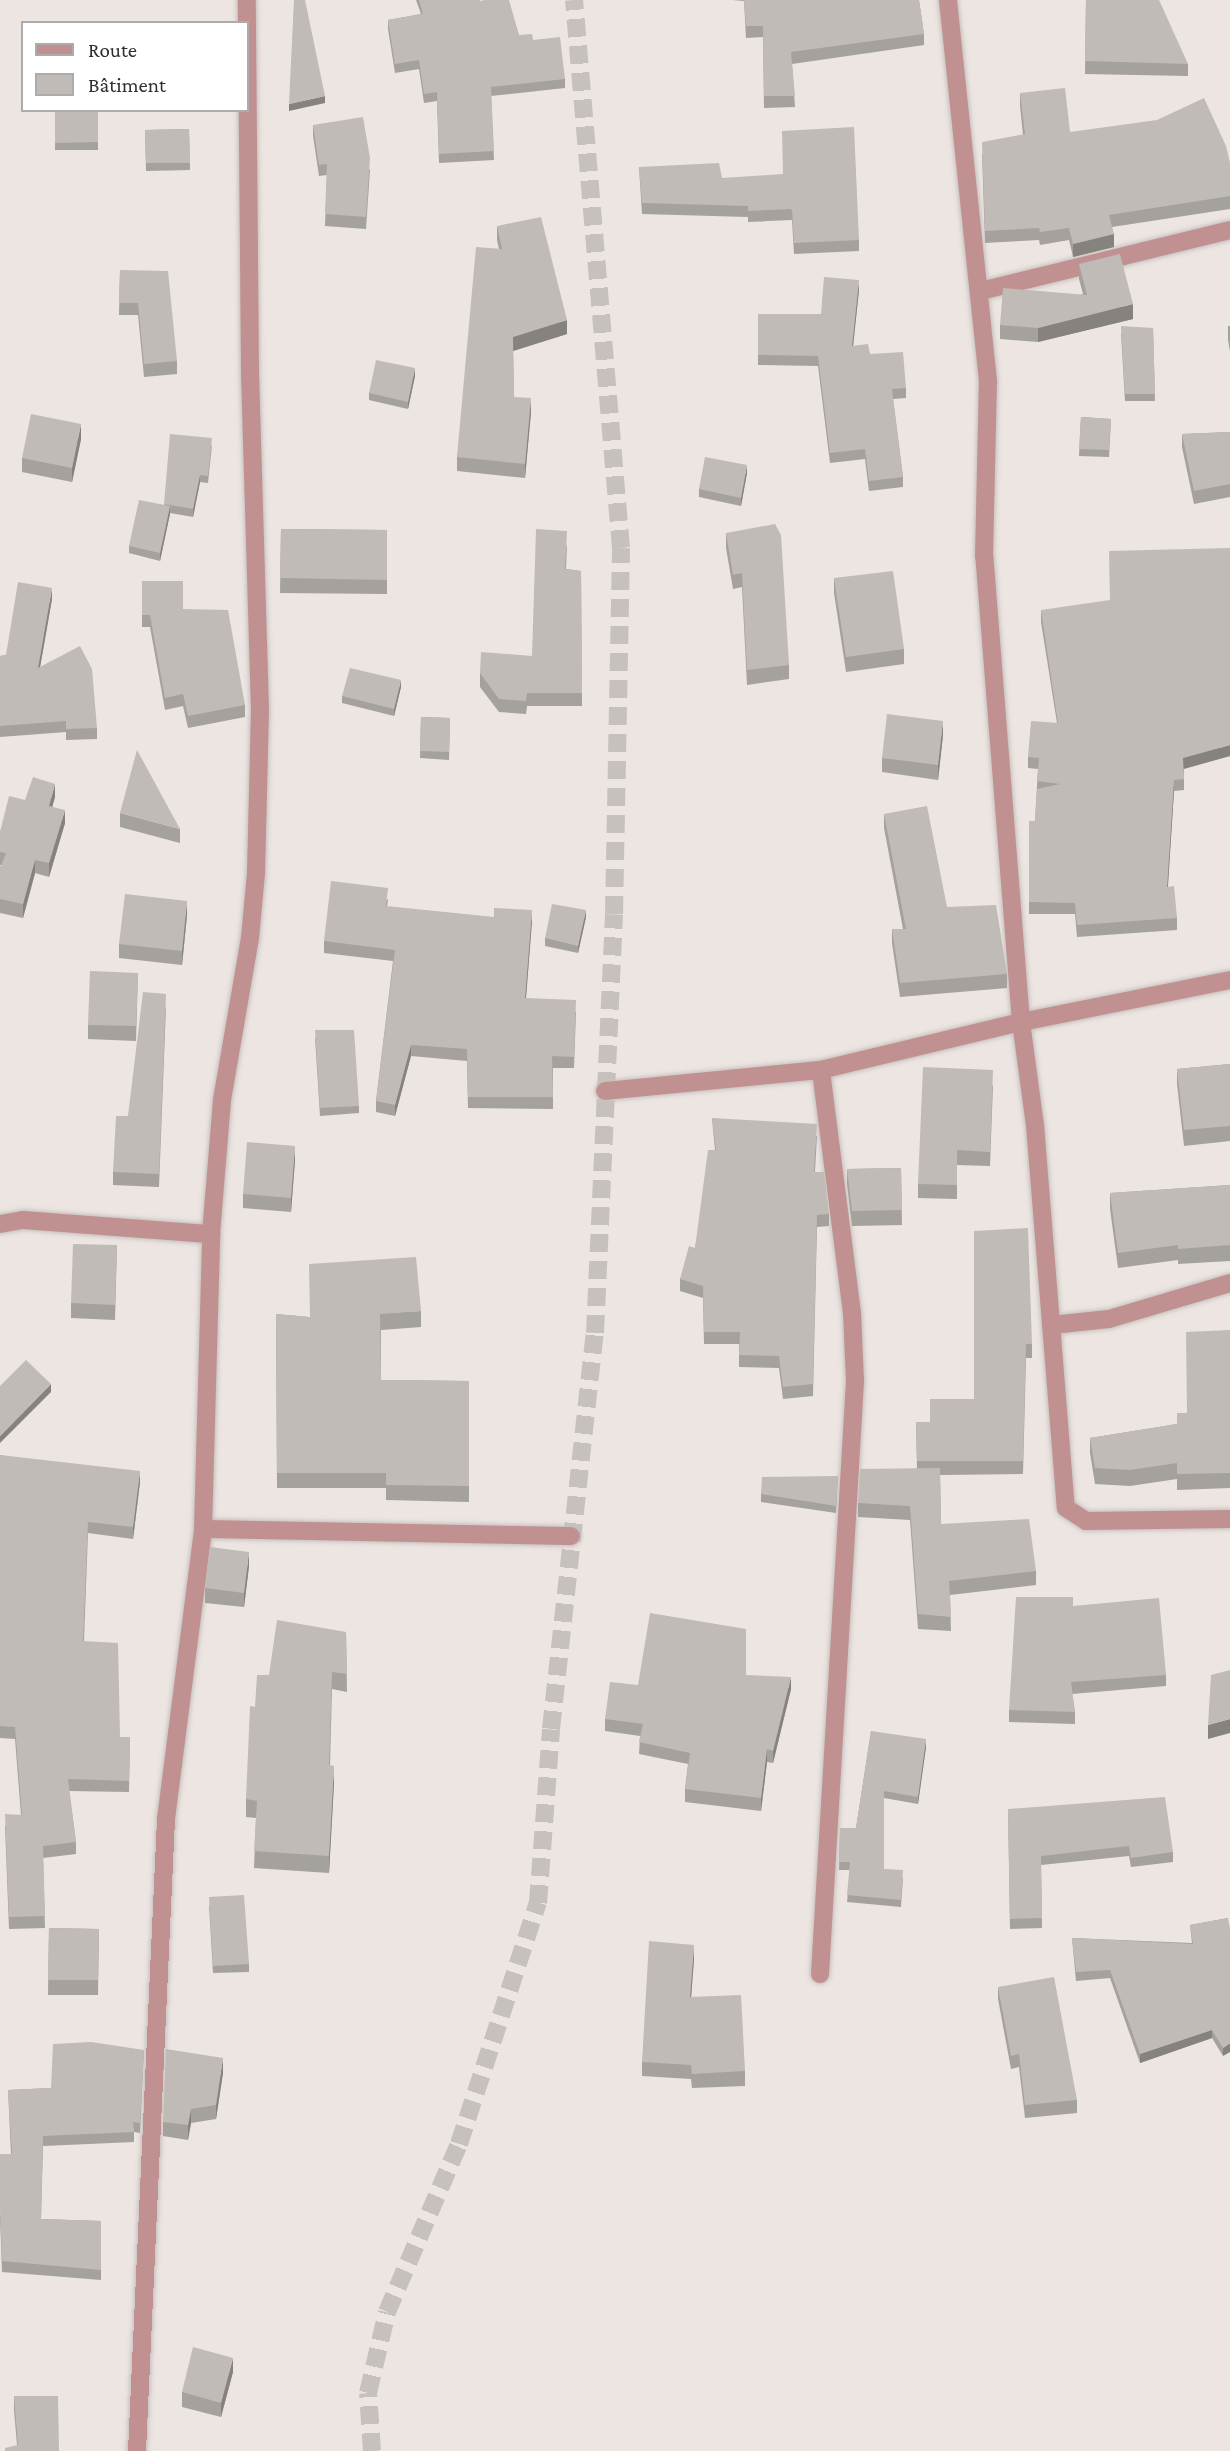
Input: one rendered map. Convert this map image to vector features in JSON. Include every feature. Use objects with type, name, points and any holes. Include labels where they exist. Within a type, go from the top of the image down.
[{"type":"street","points":[[247,0],[247,21]]},
{"type":"street","points":[[948,0],[988,382],[984,556],[1021,1022],[1035,1125],[1052,1325],[1063,1495],[1073,1516],[1086,1521],[1230,1519]]},
{"type":"street","points":[[138,2451],[138,2373],[166,1818],[203,1529],[211,1234],[222,1100],[250,938],[259,813],[248,68]]},
{"type":"street","points":[[980,291],[1230,230]]},
{"type":"street","points":[[605,1091],[821,1070],[1021,1022],[1230,980]]},
{"type":"street","points":[[820,1974],[855,1381],[852,1313],[821,1070]]},
{"type":"street","points":[[0,1224],[23,1220],[211,1234]]},
{"type":"street","points":[[1052,1325],[1109,1318],[1230,1283]]},
{"type":"street","points":[[203,1529],[572,1536]]},
{"type":"building","points":[[294,0],[305,0],[325,96],[289,104]]},
{"type":"building","points":[[419,0],[509,0],[519,35],[532,34],[533,40],[560,37],[565,79],[491,87],[494,151],[439,154],[437,92],[424,94],[419,60],[395,64],[388,20],[423,14]]},
{"type":"building","points":[[744,0],[919,0],[924,34],[791,52],[795,96],[764,96],[763,26],[746,26]]},
{"type":"building","points":[[1086,0],[1159,0],[1188,64],[1085,61]]},
{"type":"building","points":[[1065,88],[1070,132],[1157,120],[1204,98],[1226,146],[1230,163],[1230,196],[1109,215],[1114,234],[1073,244],[1069,228],[1040,232],[1039,228],[985,231],[982,142],[1025,134],[1020,93]]},
{"type":"building","points":[[55,112],[98,112],[98,142],[55,143]]},
{"type":"building","points":[[363,117],[370,158],[366,217],[325,214],[327,164],[319,165],[313,125]]},
{"type":"building","points":[[854,127],[859,240],[794,243],[792,209],[748,211],[748,206],[642,203],[639,167],[719,163],[722,178],[783,174],[782,131]]},
{"type":"building","points":[[189,129],[190,163],[146,163],[145,130]]},
{"type":"building","points":[[541,217],[567,320],[513,337],[514,397],[531,398],[525,464],[457,457],[476,247],[502,249],[497,226]]},
{"type":"building","points":[[1120,254],[1133,304],[1038,328],[1000,325],[1003,288],[1087,295],[1079,264]]},
{"type":"building","points":[[120,270],[168,271],[177,361],[144,364],[138,303],[119,303]]},
{"type":"building","points":[[824,277],[859,280],[852,346],[868,344],[870,354],[903,352],[906,388],[892,389],[903,477],[869,481],[865,449],[830,453],[818,356],[758,355],[758,314],[821,314]]},
{"type":"building","points":[[1121,326],[1153,328],[1155,394],[1125,394]]},
{"type":"building","points":[[376,360],[415,368],[408,402],[369,393]]},
{"type":"building","points":[[31,414],[81,424],[72,468],[22,458]]},
{"type":"building","points":[[1081,417],[1111,419],[1109,450],[1079,449]]},
{"type":"building","points":[[1230,432],[1230,484],[1194,491],[1182,434]]},
{"type":"building","points":[[170,434],[212,438],[208,476],[200,475],[193,509],[164,504]]},
{"type":"building","points":[[705,457],[747,465],[741,498],[699,489]]},
{"type":"building","points":[[139,500],[170,506],[160,553],[129,546]]},
{"type":"building","points":[[775,524],[781,535],[789,665],[747,670],[742,573],[733,575],[726,533]]},
{"type":"building","points":[[281,529],[387,530],[387,580],[280,578]]},
{"type":"building","points":[[536,529],[567,531],[565,569],[581,571],[582,693],[527,693],[526,701],[499,699],[480,673],[481,652],[532,656]]},
{"type":"building","points":[[1230,548],[1230,745],[1183,758],[1184,779],[1174,780],[1167,887],[1174,886],[1177,918],[1077,925],[1075,903],[1029,902],[1029,821],[1035,821],[1037,789],[1060,784],[1037,781],[1039,758],[1028,757],[1031,721],[1058,723],[1041,610],[1110,600],[1109,551]]},
{"type":"building","points":[[893,571],[904,649],[846,657],[834,578]]},
{"type":"building","points":[[142,581],[183,581],[183,609],[228,610],[245,705],[188,716],[183,694],[165,698],[150,615],[142,615]]},
{"type":"building","points":[[18,582],[52,588],[38,668],[80,646],[92,669],[97,728],[66,729],[66,721],[0,726],[0,656],[6,655]]},
{"type":"building","points":[[350,668],[401,680],[394,709],[342,696]]},
{"type":"building","points":[[887,714],[943,721],[938,765],[882,758]]},
{"type":"building","points":[[421,717],[450,718],[449,752],[420,751]]},
{"type":"building","points":[[137,750],[180,829],[120,813]]},
{"type":"building","points":[[33,777],[55,784],[49,806],[65,810],[49,863],[35,860],[23,904],[0,899],[0,868],[6,853],[0,852],[0,832],[9,796],[25,800]]},
{"type":"building","points":[[927,806],[947,907],[996,905],[1007,974],[900,983],[892,929],[906,929],[884,814]]},
{"type":"building","points":[[331,881],[388,888],[386,906],[494,917],[494,908],[532,910],[525,998],[576,1000],[574,1057],[552,1056],[553,1097],[468,1097],[467,1049],[411,1045],[395,1105],[376,1101],[395,950],[324,941]]},
{"type":"building","points":[[125,894],[187,901],[182,951],[119,944]]},
{"type":"building","points":[[552,904],[586,910],[578,946],[545,938]]},
{"type":"building","points":[[90,971],[138,973],[136,1026],[88,1025]]},
{"type":"building","points":[[143,992],[166,994],[159,1174],[113,1172],[116,1116],[128,1116]]},
{"type":"building","points":[[315,1030],[354,1030],[359,1106],[320,1108]]},
{"type":"building","points":[[1230,1064],[1230,1126],[1184,1130],[1177,1069]]},
{"type":"building","points":[[923,1067],[993,1070],[990,1152],[957,1150],[957,1185],[918,1184]]},
{"type":"building","points":[[712,1118],[817,1124],[814,1172],[824,1172],[829,1214],[817,1215],[813,1384],[783,1387],[779,1356],[739,1355],[740,1332],[704,1332],[703,1286],[680,1279],[689,1246],[695,1248],[708,1150],[716,1150]]},
{"type":"building","points":[[247,1142],[295,1146],[291,1198],[243,1194]]},
{"type":"building","points":[[901,1168],[902,1210],[852,1211],[847,1169]]},
{"type":"building","points":[[1230,1185],[1230,1245],[1178,1249],[1178,1245],[1118,1253],[1110,1193]]},
{"type":"building","points":[[1028,1228],[1032,1344],[1026,1344],[1023,1461],[917,1461],[916,1422],[930,1422],[930,1399],[974,1399],[974,1231]]},
{"type":"building","points":[[73,1244],[117,1245],[115,1305],[71,1303]]},
{"type":"building","points":[[416,1257],[421,1311],[380,1314],[381,1380],[469,1381],[469,1486],[386,1485],[386,1473],[277,1473],[276,1314],[310,1317],[309,1264]]},
{"type":"building","points":[[1230,1330],[1230,1473],[1177,1474],[1177,1463],[1130,1470],[1095,1468],[1090,1438],[1177,1424],[1177,1413],[1187,1413],[1186,1332]]},
{"type":"building","points":[[26,1360],[51,1384],[0,1436],[0,1386]]},
{"type":"building","points":[[0,1455],[140,1471],[133,1527],[88,1522],[83,1641],[118,1643],[120,1737],[130,1737],[129,1781],[68,1779],[76,1842],[43,1846],[45,1916],[9,1917],[5,1814],[22,1815],[15,1727],[0,1726]]},
{"type":"building","points":[[940,1468],[941,1524],[1029,1519],[1036,1571],[949,1581],[951,1617],[918,1614],[910,1506],[858,1503],[860,1469]]},
{"type":"building","points":[[838,1476],[836,1506],[761,1494],[762,1477]]},
{"type":"building","points":[[210,1547],[249,1552],[244,1593],[205,1588]]},
{"type":"building","points":[[1016,1597],[1073,1597],[1073,1606],[1159,1598],[1166,1675],[1071,1682],[1075,1712],[1009,1710]]},
{"type":"building","points":[[650,1613],[746,1629],[746,1675],[791,1677],[773,1751],[767,1749],[761,1798],[685,1789],[690,1753],[639,1742],[643,1724],[605,1719],[610,1682],[638,1685]]},
{"type":"building","points":[[277,1620],[346,1632],[347,1674],[332,1672],[329,1765],[334,1766],[329,1856],[254,1851],[257,1801],[246,1799],[250,1706],[255,1707],[257,1675],[269,1675]]},
{"type":"building","points":[[1230,1670],[1230,1719],[1208,1725],[1211,1675]]},
{"type":"building","points":[[871,1731],[926,1739],[918,1797],[884,1791],[884,1869],[903,1870],[901,1900],[847,1895],[850,1862],[839,1862],[840,1828],[856,1828]]},
{"type":"building","points":[[1165,1797],[1173,1852],[1131,1858],[1129,1846],[1041,1856],[1042,1918],[1010,1919],[1008,1809]]},
{"type":"building","points":[[244,1895],[249,1964],[213,1966],[209,1897]]},
{"type":"building","points":[[1228,1918],[1230,2043],[1223,2048],[1212,2030],[1140,2054],[1110,1970],[1076,1972],[1072,1938],[1193,1944],[1190,1925]]},
{"type":"building","points":[[49,1928],[99,1929],[98,1980],[48,1980]]},
{"type":"building","points":[[649,1941],[694,1945],[690,1997],[741,1995],[745,2071],[692,2074],[691,2065],[642,2062]]},
{"type":"building","points":[[1054,1977],[1077,2100],[1025,2105],[1019,2054],[1011,2056],[998,1987]]},
{"type":"building","points":[[91,2042],[144,2050],[140,2123],[133,2122],[134,2132],[43,2136],[41,2219],[101,2221],[101,2270],[2,2261],[0,2154],[12,2154],[8,2090],[51,2088],[53,2044]]},
{"type":"building","points":[[166,2049],[223,2058],[216,2105],[191,2109],[188,2125],[163,2122]]},
{"type":"building","points":[[193,2347],[233,2358],[221,2403],[182,2392]]},
{"type":"building","points":[[14,2396],[58,2396],[59,2451],[5,2451],[5,2448],[18,2445]]},
{"type":"tunnel","points":[[372,2451],[368,2393],[387,2312],[459,2144],[538,1903],[551,1729],[595,1333],[614,914],[621,548],[574,0]]}]
